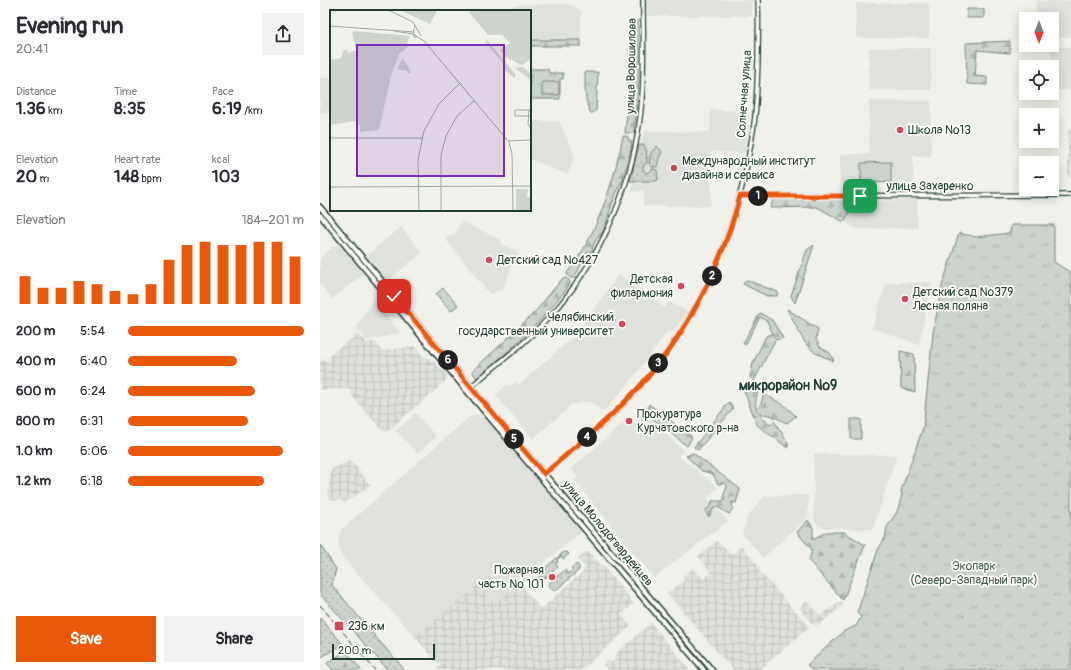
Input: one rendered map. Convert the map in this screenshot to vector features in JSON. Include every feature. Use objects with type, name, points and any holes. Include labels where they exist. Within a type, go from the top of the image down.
[{"type":"main road","name":"улица Молодогвардейцев","points":[[320,207],[455,377],[646,597],[712,670]]},
{"type":"main road","name":"улица Молодогвардейцев","points":[[320,215],[459,373],[542,476]]},
{"type":"main road","points":[[455,377],[459,373]]},
{"type":"main road","points":[[467,391],[471,388]]},
{"type":"main road","name":"улица Молодогвардейцев","points":[[646,597],[704,670]]},
{"type":"street","name":"улица Ворошилова","points":[[471,388],[522,344],[559,305],[574,286],[592,258],[610,222],[630,168],[640,118],[643,96],[643,0]]},
{"type":"street","name":"Солнечная улица","points":[[542,476],[606,420],[626,401],[654,370],[693,312],[716,267],[740,196],[749,155],[758,80],[758,0]]},
{"type":"street","name":"улица Захаренко","points":[[740,196],[1071,195]]},
{"type":"shaded area","points":[[646,0],[752,0],[752,16],[647,16]]},
{"type":"shaded area","points":[[1036,1],[1071,1],[1071,37],[1059,37],[1059,12],[1036,12]]},
{"type":"shaded area","points":[[856,3],[929,3],[929,38],[856,38]]},
{"type":"shaded area","points":[[568,4],[581,11],[581,41],[531,41],[531,10],[513,10],[513,5]]},
{"type":"shaded area","points":[[1059,47],[1071,47],[1071,90],[1059,90],[1059,60],[1051,60],[1051,52],[1059,52]]},
{"type":"shaded area","points":[[869,48],[931,48],[931,90],[869,90]]},
{"type":"shaded area","points":[[320,78],[330,78],[330,113],[320,113]]},
{"type":"shaded area","name":"Школа №13","points":[[869,101],[931,101],[931,156],[913,156],[913,184],[840,184],[840,154],[869,154]]},
{"type":"shaded area","name":"Международный институт дизайна и сервиса","points":[[710,110],[748,111],[746,153],[711,152],[711,206],[643,205],[644,191],[631,192],[644,131],[710,132]]},
{"type":"shaded area","points":[[531,121],[559,121],[575,156],[567,175],[531,159]]},
{"type":"shaded area","points":[[1068,130],[1071,130],[1071,178],[1068,177]]},
{"type":"shaded area","points":[[917,200],[917,228],[856,229],[814,201]]},
{"type":"shaded area","name":"Детский сад №427","points":[[461,221],[502,240],[501,244],[519,252],[504,287],[490,295],[445,238],[456,232]]},
{"type":"shaded area","points":[[401,227],[422,252],[387,282],[366,256]]},
{"type":"shaded area","points":[[338,243],[364,274],[332,299],[320,284],[320,258]]},
{"type":"shaded area","points":[[619,274],[665,308],[669,302],[687,312],[673,332],[669,330],[629,383],[603,412],[589,401],[571,405],[533,439],[495,395],[508,384],[510,386],[515,382],[520,384],[575,335]]},
{"type":"shaded area","name":"Детский сад №379 Лесная поляна","points":[[932,282],[919,345],[872,328],[886,283]]},
{"type":"shaded area","points":[[373,300],[401,333],[367,341],[357,327]]},
{"type":"shaded area","points":[[359,334],[367,343],[376,342],[381,351],[411,347],[414,345],[423,356],[434,361],[447,375],[445,382],[385,433],[351,394],[350,389],[320,390],[320,359],[330,361],[331,353]]},
{"type":"shaded area","points":[[416,413],[436,437],[417,453],[396,431]]},
{"type":"shaded area","points":[[476,414],[485,419],[584,530],[432,657],[342,557],[338,539],[342,529],[470,416]]},
{"type":"shaded area","points":[[641,416],[648,418],[683,450],[678,456],[718,487],[707,499],[728,521],[654,578],[574,480],[578,477],[571,469],[623,423],[627,428]]},
{"type":"shaded area","points":[[814,454],[897,455],[873,529],[826,528],[818,526],[814,520]]},
{"type":"shaded area","points":[[351,460],[370,485],[350,500],[348,499],[345,504],[340,499],[334,501],[327,497],[332,469]]},
{"type":"shaded area","points":[[808,495],[808,517],[763,558],[742,534],[747,517],[764,496]]},
{"type":"shaded area","points":[[717,541],[732,554],[742,546],[761,569],[759,571],[810,627],[759,670],[733,670],[667,593],[685,579],[683,576],[693,568],[703,579],[711,573],[698,556]]},
{"type":"shaded area","points":[[585,552],[589,552],[604,567],[634,603],[621,615],[631,626],[581,670],[438,670],[437,669],[441,665],[415,637],[477,586],[480,586],[494,604],[519,583],[541,609],[584,571],[585,567],[578,559]]},
{"type":"shaded area","points":[[807,601],[820,616],[840,601],[843,605],[818,626],[817,624],[814,626],[799,608]]},
{"type":"shaded area","points":[[651,623],[690,670],[608,670],[603,664],[608,660],[611,662],[616,659],[614,655]]},
{"type":"green space","points":[[967,9],[984,9],[984,18],[967,18]]},
{"type":"green space","points":[[638,20],[639,75],[634,133],[625,133],[629,96],[629,30]]},
{"type":"green space","points":[[531,40],[581,40],[581,46],[531,46]]},
{"type":"green space","points":[[1010,41],[1010,53],[977,50],[975,76],[987,77],[987,85],[967,84],[966,43]]},
{"type":"green space","points":[[531,69],[548,69],[549,73],[563,73],[563,79],[560,79],[560,99],[531,99]]},
{"type":"green space","points":[[585,72],[598,72],[596,110],[591,114],[586,99]]},
{"type":"green space","points":[[542,82],[559,82],[559,95],[542,95]]},
{"type":"green space","points":[[623,136],[628,137],[632,145],[623,179],[615,196],[601,236],[597,238],[592,251],[587,253],[574,278],[571,278],[567,273],[590,237],[608,195]]},
{"type":"green space","points":[[639,145],[644,145],[647,152],[647,163],[643,166],[643,170],[647,173],[652,169],[657,170],[658,180],[630,181]]},
{"type":"green space","points":[[657,146],[662,152],[657,167],[652,167],[649,164],[650,156]]},
{"type":"green space","points":[[891,162],[891,182],[861,183],[861,163]]},
{"type":"green space","points":[[774,198],[856,198],[844,222],[817,207],[770,208]]},
{"type":"green space","name":"Экопарк (Северо-Западный парк)","points":[[1011,225],[1054,225],[1054,262],[1071,273],[1071,670],[812,670],[807,665],[844,631],[856,626],[861,617],[857,613],[878,550],[885,538],[887,527],[897,512],[902,495],[901,491],[923,428],[933,333],[942,286],[959,233],[976,237],[1010,233]]},
{"type":"green space","points":[[814,245],[795,303],[791,296],[807,250]]},
{"type":"green space","points":[[566,278],[570,281],[569,286],[542,318],[477,379],[472,371],[535,312],[562,279]]},
{"type":"green space","points":[[746,280],[778,292],[777,296],[767,296],[743,284]]},
{"type":"green space","points":[[443,288],[458,305],[451,311],[436,294]]},
{"type":"green space","points":[[787,309],[818,329],[816,339],[820,347],[830,353],[834,361],[815,353],[805,343]]},
{"type":"green space","points":[[760,313],[772,320],[783,338],[775,340],[754,381],[750,377],[753,363],[766,336],[773,334],[767,321],[760,317],[745,345],[743,343]]},
{"type":"green space","points":[[900,351],[914,354],[915,392],[901,388]]},
{"type":"green space","points":[[746,384],[759,389],[756,401],[757,409],[761,416],[770,425],[774,421],[788,443],[788,448],[757,425],[743,388]]},
{"type":"green space","points":[[764,394],[784,405],[796,416],[787,423],[770,415],[761,414],[759,409]]},
{"type":"green space","points":[[729,402],[733,409],[698,450],[694,447]]},
{"type":"green space","points":[[649,404],[692,437],[687,446],[648,415]]},
{"type":"green space","points":[[851,419],[861,419],[861,439],[851,439]]},
{"type":"green space","points":[[693,453],[740,489],[736,503],[732,502],[733,508],[729,514],[717,507],[713,509],[709,517],[705,511],[711,506],[712,501],[724,501],[724,494],[727,487],[725,483],[718,484],[713,474],[702,471],[686,456]]},
{"type":"green space","points":[[808,520],[813,528],[813,539],[826,532],[844,532],[865,545],[843,600],[809,561],[812,550],[797,532]]},
{"type":"green space","points":[[320,545],[336,569],[332,585],[405,670],[388,670],[320,594]]},
{"type":"green space","points":[[564,552],[569,554],[563,559],[561,556],[557,560],[558,562],[555,564],[558,567],[545,578],[540,578],[538,575],[539,573]]},
{"type":"green space","points":[[577,564],[579,570],[556,590],[549,587],[549,583],[565,570],[568,574],[573,570],[571,568]]},
{"type":"green space","points":[[320,618],[343,644],[320,658]]},
{"type":"green space","points":[[346,651],[361,670],[333,670],[327,663]]},
{"type":"railway","points":[[320,605],[375,670]]},
{"type":"place","name":"Школа №13","points":[[900,130]]},
{"type":"place","name":"Международный институт дизайна и сервиса","points":[[674,168]]},
{"type":"place","name":"Детский сад №427","points":[[489,260]]},
{"type":"place","name":"Детская филармония","points":[[681,286]]},
{"type":"place","name":"Детский сад №379 Лесная поляна","points":[[905,299]]},
{"type":"place","name":"Челябинский государственный университет","points":[[622,324]]},
{"type":"place","name":"Прокуратура Курчатовского р-на","points":[[629,421]]},
{"type":"place","name":"Пожарная часть № 101","points":[[552,577]]},
{"type":"place","name":"236 км","points":[[339,626]]},
{"type":"district","name":"микрорайон №9","points":[[788,385]]},
{"type":"route","points":[[394,296],[544,474],[606,420],[626,401],[654,370],[693,312],[716,267],[740,196],[860,196]]}]
